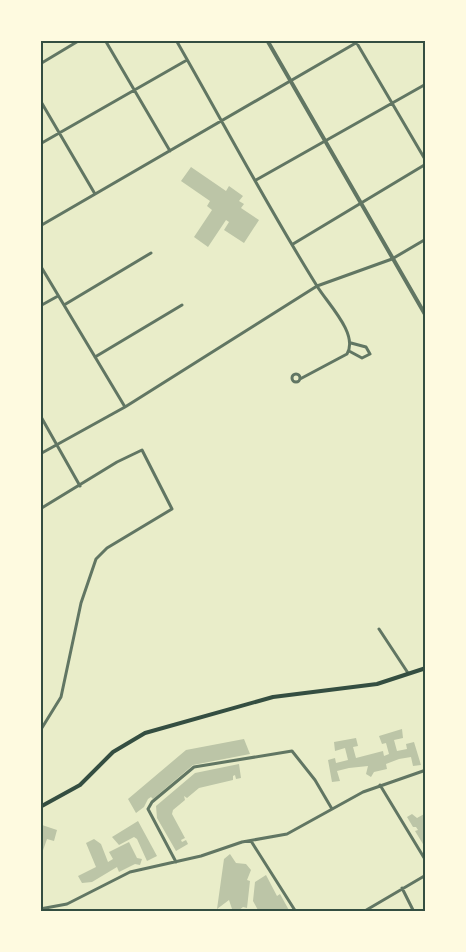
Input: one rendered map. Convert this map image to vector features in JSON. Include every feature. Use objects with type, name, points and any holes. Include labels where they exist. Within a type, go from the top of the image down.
[{"type":"main road","points":[[40,807],[80,785],[113,752],[145,733],[273,697],[370,685],[426,668]]},
{"type":"street","points":[[40,64],[80,40]]},
{"type":"street","points":[[105,40],[170,151]]},
{"type":"street","points":[[176,40],[317,286],[350,337],[349,351],[300,379]]},
{"type":"street","points":[[267,40],[426,316]]},
{"type":"street","points":[[40,226],[223,122],[357,41],[426,163],[293,244]]},
{"type":"street","points":[[40,144],[187,60]]},
{"type":"street","points":[[256,180],[426,84]]},
{"type":"street","points":[[40,100],[95,195]]},
{"type":"street","points":[[40,454],[58,447],[125,407],[317,286],[392,259],[426,239]]},
{"type":"street","points":[[64,305],[151,253]]},
{"type":"street","points":[[40,265],[125,407]]},
{"type":"street","points":[[40,306],[58,296]]},
{"type":"street","points":[[94,357],[182,305]]},
{"type":"street","points":[[349,351],[362,358],[368,358],[370,354],[366,347],[351,343]]},
{"type":"street","points":[[40,415],[80,486]]},
{"type":"street","points":[[40,509],[142,450],[172,511],[107,548],[96,559],[81,603],[61,697],[40,731]]},
{"type":"street","points":[[379,629],[409,675]]},
{"type":"street","points":[[176,862],[148,809],[194,767],[292,751],[315,780],[332,809]]},
{"type":"street","points":[[40,909],[67,904],[127,873],[292,832],[380,785],[426,770]]},
{"type":"street","points":[[380,785],[426,861]]},
{"type":"street","points":[[251,841],[296,912]]},
{"type":"street","points":[[363,912],[426,875]]},
{"type":"street","points":[[402,888],[414,912]]},
{"type":"building","points":[[191,167],[226,191],[229,186],[243,196],[239,201],[244,204],[241,208],[259,220],[244,243],[224,230],[229,222],[226,220],[208,247],[194,237],[212,210],[207,206],[210,201],[181,181]]},
{"type":"building","points":[[402,729],[403,738],[394,740],[397,751],[407,749],[406,744],[414,742],[421,765],[413,766],[411,757],[399,759],[386,764],[387,769],[374,772],[371,777],[366,774],[368,766],[349,768],[337,771],[340,781],[332,782],[328,760],[335,758],[336,763],[348,760],[345,748],[335,751],[334,742],[356,738],[358,746],[353,747],[356,758],[383,751],[384,756],[389,754],[386,743],[382,744],[379,736]]},
{"type":"building","points":[[244,739],[250,754],[193,765],[153,799],[151,797],[148,799],[144,807],[136,813],[128,799],[186,750]]},
{"type":"building","points":[[239,764],[241,778],[236,779],[235,775],[233,780],[199,788],[187,798],[184,796],[185,800],[173,810],[172,814],[185,838],[181,840],[182,842],[186,840],[188,844],[176,851],[157,818],[156,806],[195,773]]},
{"type":"building","points":[[426,813],[426,849],[415,831],[418,830],[413,827],[407,817],[412,814],[417,818]]},
{"type":"building","points":[[138,821],[157,856],[147,861],[137,839],[134,837],[119,845],[112,837]]},
{"type":"building","points":[[42,825],[57,830],[54,841],[47,839],[41,856]]},
{"type":"building","points":[[94,839],[101,844],[108,862],[113,859],[109,852],[129,842],[137,858],[142,859],[140,865],[135,864],[119,872],[117,867],[92,882],[82,883],[78,876],[96,867],[86,843]]},
{"type":"building","points":[[230,854],[236,863],[246,864],[251,870],[247,880],[250,881],[247,908],[243,907],[233,912],[229,900],[217,909],[224,859]]},
{"type":"building","points":[[266,875],[277,896],[280,894],[290,912],[259,912],[253,901],[255,882]]}]
